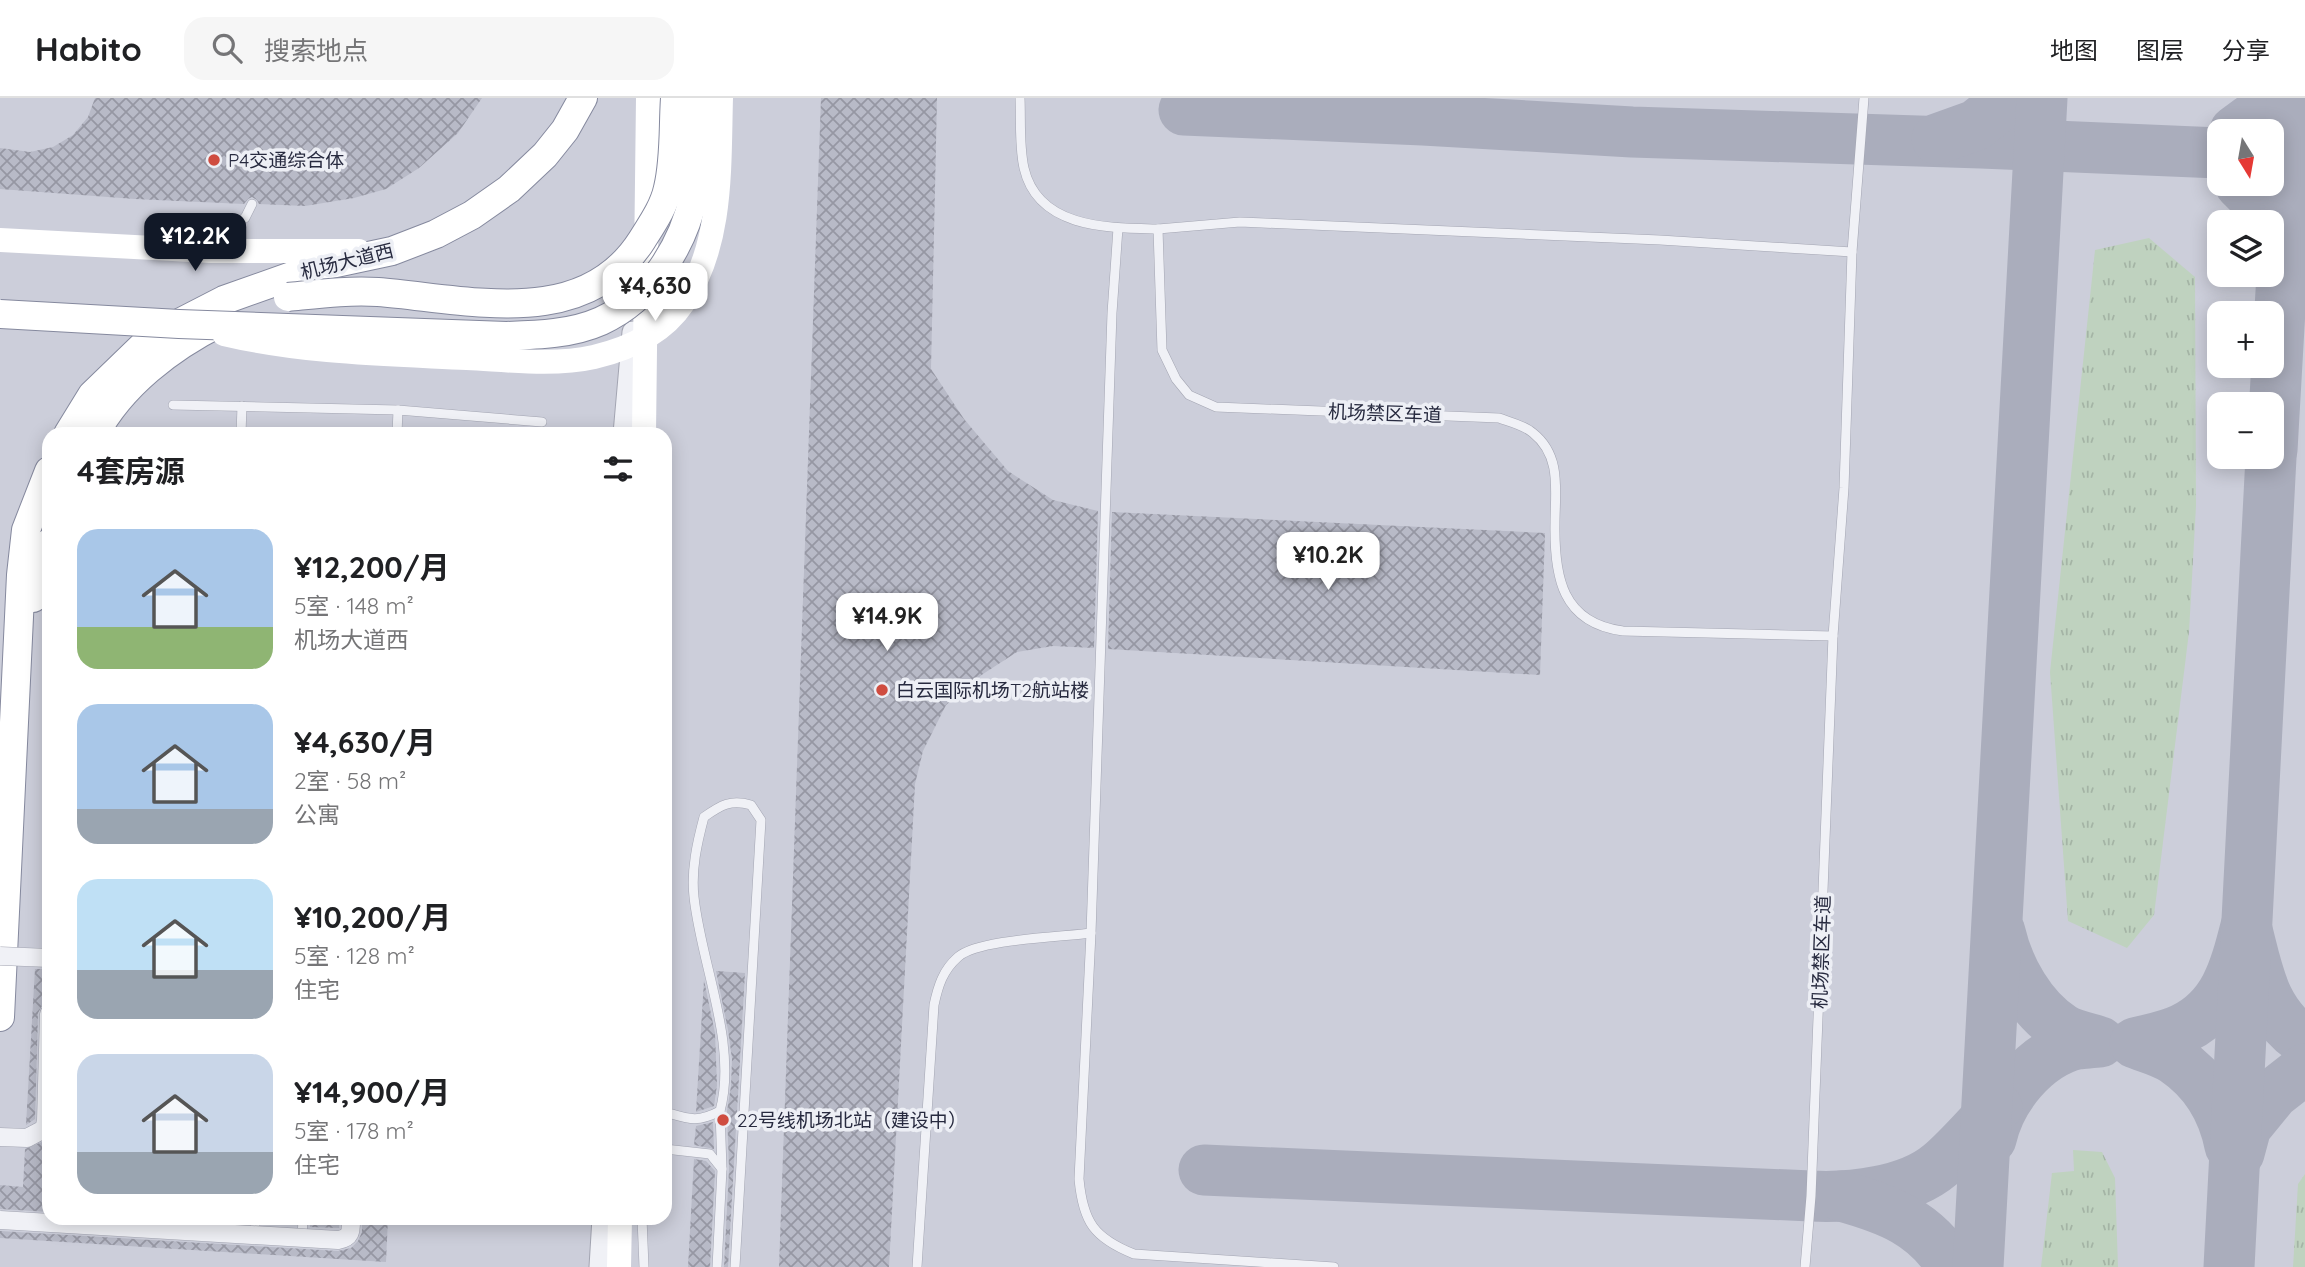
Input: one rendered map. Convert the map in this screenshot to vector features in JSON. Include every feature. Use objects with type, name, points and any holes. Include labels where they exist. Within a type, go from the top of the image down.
[{"type":"highway","name":"机场大道西","points":[[72,427],[92,394],[152,337],[224,300],[317,267],[392,251],[436,234],[472,215],[509,189],[565,130],[583,98]]},
{"type":"highway","points":[[101,427],[127,391],[161,359],[218,323],[288,297],[332,292],[375,292],[520,304],[550,302],[583,292],[612,276],[658,216],[668,190],[674,98]]},
{"type":"highway","points":[[0,314],[179,324],[506,335],[553,334],[602,320],[635,299],[668,263],[684,230],[695,192],[697,98]]},
{"type":"highway","points":[[0,1017],[21,575],[26,530],[42,489]]},
{"type":"highway","points":[[17,665],[42,562]]},
{"type":"main road","points":[[644,427],[648,98]]},
{"type":"main road","points":[[179,324],[279,345],[338,351],[566,361],[628,348],[661,327],[681,306],[695,283],[710,248],[717,189],[721,98]]},
{"type":"main road","points":[[0,240],[167,249],[392,251]]},
{"type":"main road","points":[[619,1267],[620,1225]]},
{"type":"street","points":[[625,427],[647,209]]},
{"type":"street","points":[[0,956],[42,958]]},
{"type":"street","points":[[0,1137],[27,1138],[42,1130]]},
{"type":"street","points":[[0,1220],[42,1221]]},
{"type":"street","points":[[207,1225],[255,1226],[302,1238],[346,1239],[351,1225]]},
{"type":"street","points":[[593,1267],[595,1225]]},
{"type":"street","points":[[600,1267],[603,1225]]},
{"type":"lane","points":[[1020,98],[1024,170],[1037,197],[1062,216],[1102,228],[1158,229],[1240,222],[1660,240],[1852,252]]},
{"type":"lane","name":"机场禁区车道","points":[[1805,1267],[1811,1184],[1833,636],[1844,488],[1852,252],[1864,98]]},
{"type":"lane","points":[[167,249],[245,218],[252,204]]},
{"type":"lane","points":[[1118,228],[1111,327],[1091,933],[1079,1180],[1081,1202],[1093,1228],[1110,1244],[1134,1254],[1334,1267]]},
{"type":"lane","name":"机场禁区车道","points":[[1158,229],[1162,349],[1176,379],[1189,395],[1216,407],[1499,418],[1516,424],[1533,432],[1551,456],[1557,494],[1557,565],[1565,594],[1579,614],[1603,628],[1623,631],[1833,636]]},
{"type":"lane","points":[[173,405],[398,410],[542,422]]},
{"type":"lane","points":[[242,427],[243,406]]},
{"type":"lane","points":[[397,427],[398,410]]},
{"type":"lane","points":[[717,1267],[722,1170],[720,1111],[726,1088],[723,1045],[694,896],[696,849],[704,817],[723,804],[738,801],[751,805],[761,820],[735,1267]]},
{"type":"lane","points":[[917,1267],[934,1005],[940,980],[959,956],[986,945],[1091,933]]},
{"type":"lane","points":[[672,1114],[704,1119],[720,1111]]},
{"type":"lane","points":[[672,1150],[710,1154],[722,1170]]},
{"type":"lane","points":[[302,1238],[303,1225]]},
{"type":"lane","points":[[642,1225],[644,1267]]},
{"type":"shaded area","points":[[0,98],[2305,98],[2305,1267],[0,1267]]},
{"type":"green space","points":[[2149,238],[2195,277],[2196,506],[2189,632],[2154,915],[2127,948],[2068,921],[2050,672],[2095,250]]},
{"type":"green space","points":[[2073,1150],[2102,1152],[2115,1178],[2118,1267],[2041,1267],[2052,1173],[2074,1171]]},
{"type":"green space","points":[[2305,1174],[2305,1267],[2293,1267],[2298,1184]]},
{"type":"building","name":"P4交通综合体","points":[[95,98],[482,98],[458,133],[419,168],[386,189],[354,198],[305,206],[259,204],[252,197],[244,204],[0,189],[0,148],[30,152],[53,147],[73,135],[88,117]]},
{"type":"building","name":"白云国际机场T2航站楼","points":[[821,98],[937,98],[931,369],[964,419],[1008,471],[1053,500],[1098,511],[1094,648],[1053,646],[1017,652],[983,674],[946,705],[923,751],[915,784],[889,1267],[779,1267]]},
{"type":"building","points":[[1112,512],[1545,533],[1540,675],[1108,649]]},
{"type":"building","points":[[35,969],[42,969],[35,1119],[26,1125]]},
{"type":"building","points":[[716,971],[745,973],[728,1267],[724,1267],[729,1169],[727,1111],[732,1059]]},
{"type":"building","points":[[704,980],[715,1033],[717,1085],[714,1106],[696,1112]]},
{"type":"building","points":[[713,1122],[714,1149],[694,1145],[696,1126]]},
{"type":"building","points":[[42,1142],[42,1212],[0,1209],[0,1185],[23,1187],[25,1149]]},
{"type":"building","points":[[694,1159],[706,1161],[715,1171],[710,1267],[688,1267]]},
{"type":"building","points":[[310,1225],[339,1225],[339,1228]]},
{"type":"building","points":[[362,1225],[388,1225],[386,1262],[0,1238],[0,1231],[338,1251],[351,1248],[362,1232]]},
{"type":"taxiway","points":[[1937,139],[1976,125],[2010,98]]},
{"type":"taxiway","points":[[1978,1267],[2042,98]]},
{"type":"taxiway","points":[[2251,119],[2271,98]]},
{"type":"taxiway","points":[[2275,392],[2292,98]]},
{"type":"taxiway","points":[[1184,110],[1632,132],[2207,152]]},
{"type":"taxiway","points":[[2252,196],[2262,210]]},
{"type":"taxiway","points":[[2229,1267],[2270,469]]},
{"type":"taxiway","points":[[2230,1146],[2218,1109],[2196,1077],[2171,1057],[2135,1043],[2177,1031],[2197,1021],[2209,1011],[2226,986],[2246,926],[2259,975],[2271,1004],[2291,1030],[2305,1041]]},
{"type":"taxiway","points":[[1991,1139],[2002,1108],[2034,1068],[2062,1049],[2077,1044],[2100,1042],[2076,1035],[2051,1021],[2022,986],[2009,960],[2000,932]]},
{"type":"taxiway","points":[[2239,1153],[2246,1127],[2273,1094],[2305,1069]]},
{"type":"taxiway","points":[[1204,1170],[1843,1196],[1895,1187],[1927,1174],[1940,1165],[1997,1107]]},
{"type":"taxiway","points":[[1841,1196],[1875,1206],[1904,1220],[1930,1239],[1952,1267]]},
{"type":"place","name":"P4交通综合体","points":[[214,160]]},
{"type":"place","name":"白云国际机场T2航站楼","points":[[882,690]]},
{"type":"place","name":"22号线机场北站（建设中）","points":[[723,1120]]}]
